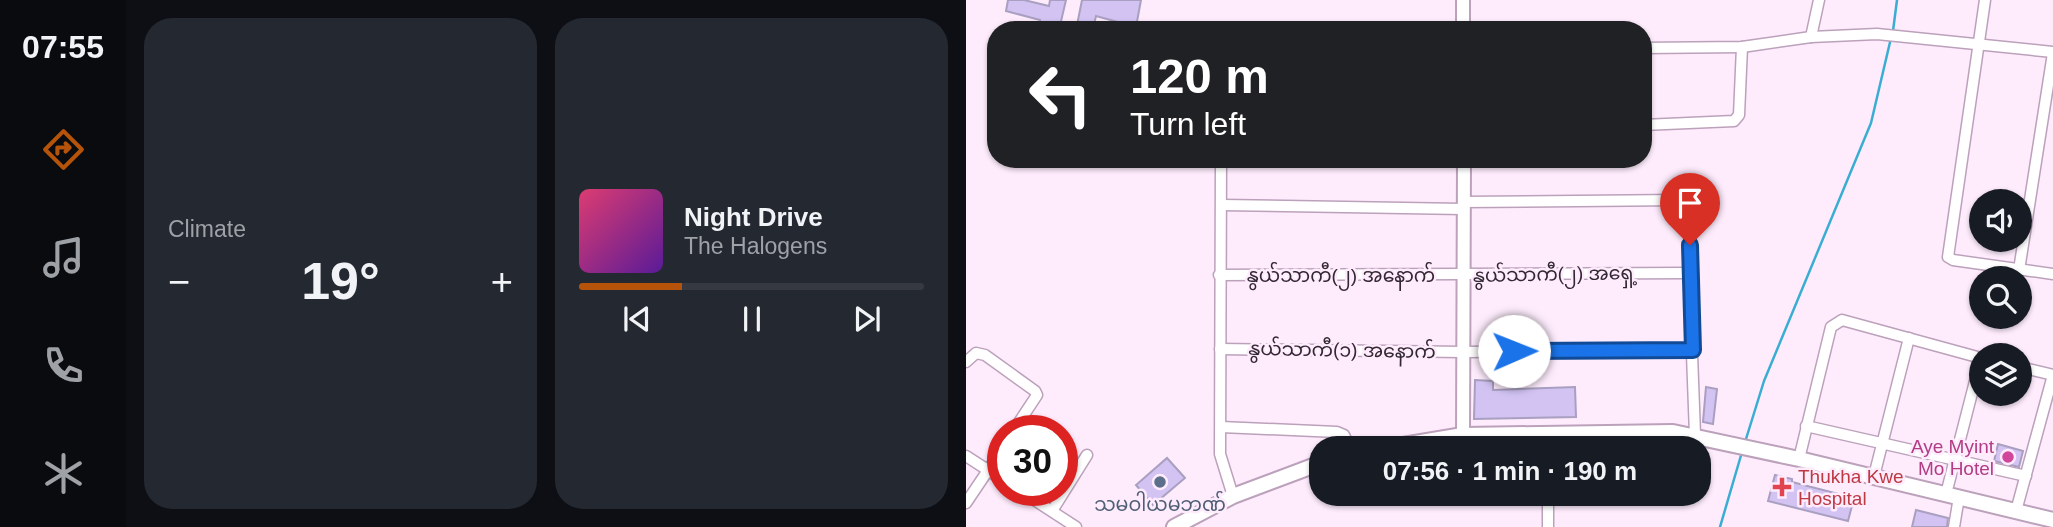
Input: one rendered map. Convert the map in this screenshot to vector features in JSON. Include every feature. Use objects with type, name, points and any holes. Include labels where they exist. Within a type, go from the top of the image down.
[{"type":"main road","points":[[1618,436],[1673,432],[1695,435],[2016,511],[2032,521],[2053,520]]},
{"type":"main road","points":[[1457,436],[1477,436]]},
{"type":"main road","points":[[1174,527],[1233,496],[1309,468]]},
{"type":"street","points":[[1463,0],[1463,21]]},
{"type":"street","points":[[1811,37],[1819,0]]},
{"type":"street","points":[[1985,0],[1948,257],[1952,260],[1992,266]]},
{"type":"street","points":[[1652,48],[1742,47],[1811,37],[1877,34],[2053,53],[2020,266]]},
{"type":"street","points":[[1652,125],[1734,121],[1739,115],[1742,47]]},
{"type":"street","points":[[1221,168],[1220,449],[1233,496]]},
{"type":"street","points":[[1463,435],[1464,168]]},
{"type":"street","points":[[1222,205],[1463,206],[1681,200],[1691,206],[1689,273],[1695,435]]},
{"type":"street","points":[[2032,272],[2053,274]]},
{"type":"street","name":"နွယ်သာကီ(၂) အရှေ့","points":[[1463,275],[1689,273]]},
{"type":"street","name":"နွယ်သာကီ(၂) အနောက်","points":[[1219,275],[1463,275]]},
{"type":"street","points":[[1799,459],[1831,327],[1835,323],[1842,320],[1969,355]]},
{"type":"street","points":[[1874,477],[1909,338]]},
{"type":"street","name":"နွယ်သာကီ(၁) အနောက်","points":[[1220,349],[1463,352],[1693,350]]},
{"type":"street","points":[[966,362],[976,353],[985,355],[1037,395],[1024,415]]},
{"type":"street","points":[[2016,511],[2053,375],[2032,370]]},
{"type":"street","points":[[1954,527],[1954,459],[1969,403]]},
{"type":"street","points":[[1806,426],[2026,476]]},
{"type":"street","points":[[1221,427],[1337,432],[1344,436]]},
{"type":"street","points":[[1052,511],[1087,455]]},
{"type":"street","points":[[966,456],[987,469]]},
{"type":"street","points":[[966,503],[987,472]]},
{"type":"street","points":[[1044,506],[1076,527]]},
{"type":"street","points":[[1548,506],[1548,527]]},
{"type":"building","points":[[1008,0],[1024,0],[1049,6],[1050,0],[1066,0],[1061,21],[1040,21],[1006,11]]},
{"type":"building","points":[[1082,0],[1141,0],[1137,21],[1114,21],[1096,16],[1095,21],[1078,21]]},
{"type":"building","points":[[1475,380],[1493,381],[1493,390],[1575,387],[1576,417],[1474,419]]},
{"type":"building","points":[[1706,387],[1717,389],[1713,424],[1703,422]]},
{"type":"building","name":"Aye Myint Mo Hotel","points":[[1998,444],[2023,451],[2019,467],[1994,461]]},
{"type":"building","name":"သမဝါယမဘဏ်","points":[[1167,458],[1185,478],[1153,505],[1136,485]]},
{"type":"building","points":[[1775,475],[1854,498],[1848,521],[1768,501]]},
{"type":"building","points":[[1916,510],[1948,518],[1947,527],[1912,527]]},
{"type":"waterway","points":[[1893,31],[1897,0]]},
{"type":"waterway","points":[[1746,439],[1764,381],[1871,123],[1891,38]]},
{"type":"waterway","points":[[1720,527],[1742,452]]},
{"type":"place","name":"Aye Myint Mo Hotel","points":[[2008,457]]},
{"type":"place","name":"သမဝါယမဘဏ်","points":[[1160,482]]},
{"type":"place","name":"Thukha Kwe Hospital","points":[[1782,487]]},
{"type":"route","points":[[1514,351],[1693,350],[1690,245]]}]
